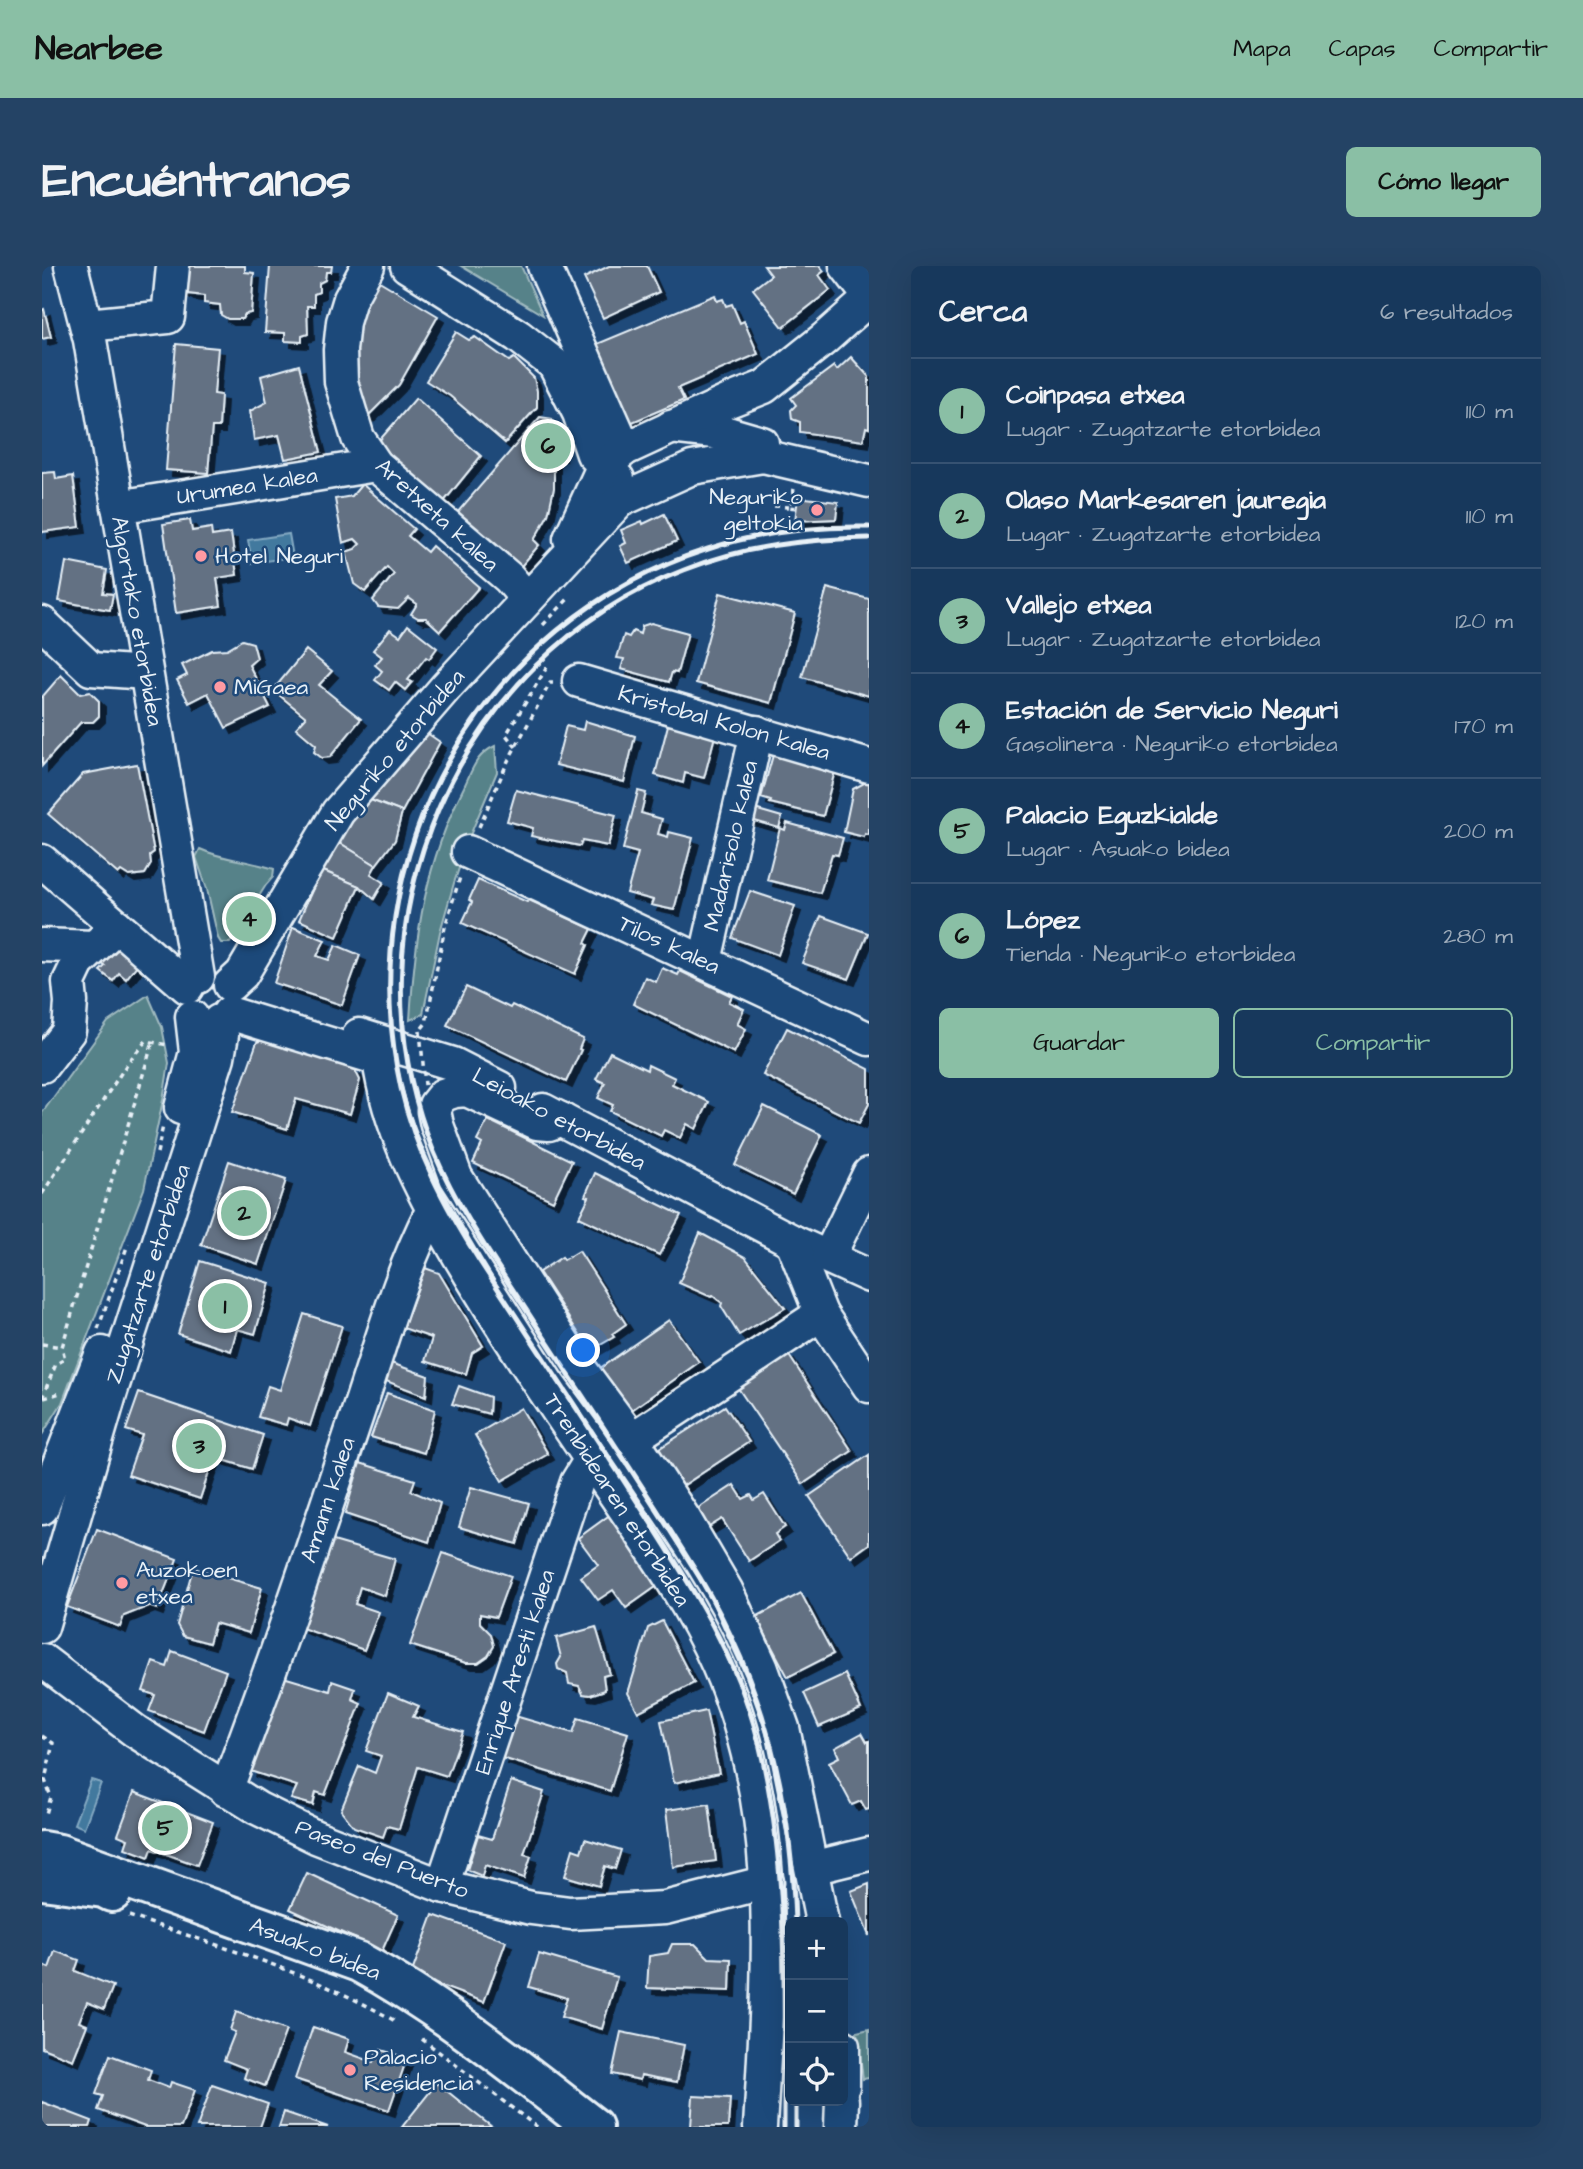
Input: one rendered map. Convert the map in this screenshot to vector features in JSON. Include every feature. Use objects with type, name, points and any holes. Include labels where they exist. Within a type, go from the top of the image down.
[{"type":"main road","name":"Asuako bidea","points":[[44,1834],[59,1854],[359,1962],[393,1980],[462,2025],[593,2127]]},
{"type":"main road","name":"Asuako bidea","points":[[42,1880],[104,1888],[323,1969],[386,2000],[443,2036],[561,2127]]},
{"type":"street","name":"Algortako etorbidea","points":[[71,266],[86,325],[146,673],[213,1000]]},
{"type":"street","points":[[86,325],[168,317],[173,266]]},
{"type":"street","name":"Aretxeta kalea","points":[[368,266],[349,299],[340,350],[341,382],[358,438],[376,464],[509,578],[527,599]]},
{"type":"street","points":[[407,266],[518,336],[554,364],[579,414],[593,454],[614,458],[670,427],[731,400],[763,426],[869,481]]},
{"type":"street","points":[[544,266],[614,458],[616,477],[630,494]]},
{"type":"street","points":[[670,427],[731,434],[763,426],[824,339],[869,298],[846,266]]},
{"type":"street","name":"Neguriko etorbidea","points":[[213,1000],[242,974],[338,811],[446,687],[619,501],[692,468],[763,426]]},
{"type":"street","name":"Neguriko etorbidea","points":[[558,565],[614,458]]},
{"type":"street","name":"Urumea kalea","points":[[118,507],[376,464]]},
{"type":"street","points":[[42,623],[91,670],[146,673]]},
{"type":"street","name":"Kristobal Kolon kalea","points":[[579,681],[869,766]]},
{"type":"street","name":"Madarisolo kalea","points":[[705,961],[757,732]]},
{"type":"street","name":"Tilos kalea","points":[[468,852],[869,1039]]},
{"type":"street","points":[[42,861],[117,926],[213,1000]]},
{"type":"street","points":[[42,1066],[69,1031],[69,982],[78,963],[117,926]]},
{"type":"street","points":[[42,945],[93,947]]},
{"type":"street","name":"Leioako etorbidea","points":[[213,1000],[265,1006],[453,1064],[792,1241],[869,1276]]},
{"type":"street","name":"Trenbidearen etorbidea","points":[[213,1000],[379,1059],[387,1101],[398,1134],[432,1211],[491,1308],[665,1571],[719,1665],[759,1798],[767,1882],[767,1993],[760,2127]]},
{"type":"street","name":"Zugatzarte etorbidea","points":[[42,1508],[96,1369],[166,1165],[196,1052],[213,1000]]},
{"type":"street","name":"Zugatzarte etorbidea","points":[[42,1627],[111,1391],[218,1058],[222,1035],[213,1000]]},
{"type":"street","points":[[561,1119],[549,1124],[537,1123],[467,1090],[443,1095],[434,1111],[456,1177],[568,1351],[632,1439],[719,1578],[762,1669],[783,1728],[821,1917]]},
{"type":"street","points":[[828,1256],[869,1174]]},
{"type":"street","name":"Amann kalea","points":[[226,1790],[285,1630],[406,1272],[432,1211]]},
{"type":"street","points":[[792,1241],[821,1314],[869,1386]]},
{"type":"street","points":[[632,1439],[821,1314]]},
{"type":"street","name":"Enrique Aresti kalea","points":[[442,1886],[577,1482],[591,1459]]},
{"type":"street","name":"Zugatzarte etorbidea","points":[[42,1586],[59,1547],[71,1528]]},
{"type":"street","name":"Paseo del Puerto","points":[[42,1660],[135,1731],[226,1790],[316,1837],[442,1886],[481,1897],[570,1913],[665,1908],[767,1882]]},
{"type":"street","points":[[812,1868],[869,1854]]},
{"type":"street","points":[[841,2127],[842,2106]]},
{"type":"path","points":[[774,506],[789,507]]},
{"type":"path","points":[[540,627],[569,598]]},
{"type":"path","points":[[516,747],[506,735],[547,667]]},
{"type":"path","points":[[425,1085],[420,1031],[426,1023],[445,927],[468,852],[516,747],[550,683],[579,681]]},
{"type":"path","points":[[42,1194],[128,1061],[146,1041],[176,1047]]},
{"type":"path","points":[[42,1398],[56,1364],[65,1359],[62,1347],[153,1041]]},
{"type":"path","points":[[156,1159],[165,1118]]},
{"type":"path","points":[[95,1336],[131,1235]]},
{"type":"path","points":[[42,1344],[62,1347]]},
{"type":"path","points":[[42,1736],[53,1743],[45,1780],[51,1797],[44,1834]]},
{"type":"path","points":[[119,1913],[308,1978],[356,1999],[401,2024]]},
{"type":"path","points":[[420,2037],[537,2127]]},
{"type":"green space","points":[[461,266],[521,266],[543,315]]},
{"type":"green space","points":[[495,746],[497,772],[471,833],[454,883],[440,932],[423,1014],[410,1020],[419,929],[431,872],[451,816],[473,768],[483,754]]},
{"type":"green space","points":[[200,849],[274,869],[273,877],[230,943],[221,943],[218,938],[207,889],[196,857]]},
{"type":"green space","points":[[148,995],[162,1027],[169,1063],[144,1189],[62,1403],[42,1435],[42,1113],[108,1022]]},
{"type":"green space","points":[[869,2029],[869,2078],[863,2079],[857,2032]]},
{"type":"water","points":[[289,534],[293,557],[252,563],[248,540]]},
{"type":"water","points":[[91,1780],[101,1783],[84,1828],[74,1824]]},
{"type":"building","points":[[181,266],[245,266],[245,272],[254,273],[251,313],[245,314],[242,319],[228,319],[221,315],[220,305],[204,303],[204,296],[188,294],[180,289]]},
{"type":"building","points":[[270,266],[332,266],[331,272],[326,272],[325,280],[319,283],[319,292],[314,294],[314,306],[307,306],[308,334],[302,336],[302,342],[285,341],[285,333],[265,332]]},
{"type":"building","points":[[609,266],[647,266],[659,292],[603,318],[584,278]]},
{"type":"building","points":[[764,266],[820,266],[824,271],[819,275],[830,290],[783,327],[753,289],[771,275]]},
{"type":"building","points":[[371,276],[438,316],[399,385],[369,415],[359,418],[351,317]]},
{"type":"building","points":[[715,295],[717,301],[723,299],[726,306],[732,304],[740,323],[744,321],[758,354],[678,388],[684,400],[623,426],[590,347]]},
{"type":"building","points":[[44,309],[51,337],[42,339],[42,310]]},
{"type":"building","points":[[456,332],[469,340],[475,337],[509,361],[514,358],[534,378],[537,407],[505,443],[450,396],[426,381]]},
{"type":"building","points":[[176,344],[218,348],[214,394],[221,395],[219,427],[212,427],[208,473],[166,470]]},
{"type":"building","points":[[851,357],[869,377],[869,428],[866,427],[863,441],[800,432],[800,422],[792,419],[791,410],[796,405],[791,398],[834,366],[837,370]]},
{"type":"building","points":[[299,365],[321,452],[285,459],[279,435],[254,440],[250,411],[267,402],[261,376]]},
{"type":"building","points":[[416,398],[481,456],[438,509],[377,443]]},
{"type":"building","points":[[540,417],[552,419],[560,455],[554,455],[554,488],[548,515],[534,540],[539,545],[518,570],[450,521]]},
{"type":"building","points":[[55,472],[56,479],[73,476],[80,527],[42,532],[42,473]]},
{"type":"building","points":[[362,484],[414,529],[408,536],[427,552],[432,546],[479,587],[440,631],[426,618],[411,614],[417,604],[409,598],[398,609],[378,607],[373,600],[394,574],[387,567],[365,592],[354,584],[346,552],[360,544],[355,539],[343,543],[335,499],[352,496]]},
{"type":"building","name":"Neguriko geltokia","points":[[798,497],[838,502],[836,519],[795,521]]},
{"type":"building","points":[[664,514],[677,541],[628,563],[620,546],[626,543],[621,530]]},
{"type":"building","name":"Hotel Neguri","points":[[190,520],[192,531],[211,528],[212,536],[231,533],[237,575],[217,578],[221,606],[176,613],[163,524]]},
{"type":"building","points":[[66,562],[107,570],[103,593],[113,594],[110,610],[59,601]]},
{"type":"building","points":[[827,588],[869,599],[869,696],[802,677]]},
{"type":"building","points":[[720,593],[795,613],[771,703],[696,683]]},
{"type":"building","points":[[651,623],[688,633],[677,673],[672,672],[669,682],[621,669],[624,659],[617,658],[624,635],[629,637],[633,631],[640,634],[642,626]]},
{"type":"building","points":[[408,625],[437,648],[429,659],[426,657],[408,680],[412,682],[405,690],[395,682],[389,690],[375,680],[382,671],[375,665],[382,657],[373,650],[390,629],[400,636]]},
{"type":"building","name":"MiGaea","points":[[242,640],[253,643],[257,658],[249,665],[270,707],[226,728],[208,693],[189,703],[177,680],[187,675],[182,665],[212,650],[227,649]]},
{"type":"building","points":[[306,650],[332,671],[319,685],[361,719],[330,757],[322,758],[314,752],[316,745],[296,728],[306,717],[273,690]]},
{"type":"building","points":[[61,675],[80,694],[90,692],[99,701],[99,716],[93,722],[81,722],[42,766],[42,697]]},
{"type":"building","points":[[585,721],[635,736],[624,782],[556,765],[566,726],[583,730]]},
{"type":"building","points":[[668,725],[715,736],[704,778],[685,773],[683,783],[655,775]]},
{"type":"building","points":[[424,731],[440,742],[402,812],[365,798]]},
{"type":"building","points":[[773,755],[835,771],[823,816],[770,803],[771,801],[761,798]]},
{"type":"building","points":[[137,764],[154,852],[150,855],[151,864],[145,874],[129,876],[121,871],[118,874],[48,814],[83,774]]},
{"type":"building","points":[[869,783],[869,835],[865,834],[864,837],[844,832],[853,789]]},
{"type":"building","points":[[516,790],[616,815],[608,846],[582,841],[580,846],[531,836],[533,828],[507,821]]},
{"type":"building","points":[[638,791],[646,793],[641,813],[662,819],[658,834],[668,837],[669,832],[693,838],[674,910],[651,905],[653,900],[627,893],[638,853],[623,849]]},
{"type":"building","points":[[365,798],[402,812],[395,840],[376,865],[335,840]]},
{"type":"building","points":[[751,808],[782,817],[779,828],[748,819]]},
{"type":"building","points":[[787,823],[843,838],[838,855],[832,854],[820,893],[767,880],[780,828],[785,830]]},
{"type":"building","points":[[335,840],[376,865],[371,874],[384,882],[374,899],[359,886],[321,870]]},
{"type":"building","points":[[321,870],[359,886],[337,937],[299,920]]},
{"type":"building","points":[[478,880],[592,929],[575,974],[462,923]]},
{"type":"building","points":[[750,891],[795,906],[778,955],[732,938]]},
{"type":"building","points":[[821,916],[868,933],[849,979],[802,963]]},
{"type":"building","points":[[293,927],[325,940],[317,956],[329,960],[336,945],[360,955],[342,1005],[274,983]]},
{"type":"building","points":[[117,942],[141,960],[126,979],[119,973],[113,981],[100,971],[105,966],[101,963]]},
{"type":"building","points":[[662,968],[678,975],[680,971],[732,996],[729,1002],[744,1009],[737,1024],[746,1029],[734,1053],[633,1004],[645,977],[656,982]]},
{"type":"building","points":[[466,987],[510,1008],[512,1005],[583,1039],[579,1049],[581,1050],[566,1082],[447,1025]]},
{"type":"building","points":[[787,1028],[869,1069],[869,1104],[859,1123],[763,1075]]},
{"type":"building","points":[[265,1039],[355,1070],[360,1080],[350,1114],[296,1099],[287,1129],[232,1112],[257,1042]]},
{"type":"building","points":[[610,1052],[647,1070],[648,1065],[675,1078],[672,1084],[709,1102],[696,1129],[687,1124],[680,1138],[664,1130],[661,1136],[610,1111],[613,1105],[598,1098],[605,1083],[596,1079]]},
{"type":"building","points":[[764,1106],[822,1135],[793,1194],[735,1165]]},
{"type":"building","points":[[488,1120],[572,1161],[553,1201],[473,1163],[482,1144],[477,1141]]},
{"type":"building","points":[[229,1161],[286,1180],[258,1264],[201,1245]]},
{"type":"building","points":[[595,1173],[681,1215],[659,1255],[579,1217],[589,1197],[585,1196]]},
{"type":"building","points":[[700,1233],[745,1257],[785,1308],[739,1335],[721,1306],[722,1303],[713,1296],[679,1283]]},
{"type":"building","points":[[579,1251],[626,1324],[612,1334],[614,1337],[590,1351],[539,1272],[562,1257],[564,1260]]},
{"type":"building","points":[[200,1261],[270,1283],[255,1334],[237,1329],[231,1351],[178,1334]]},
{"type":"building","points":[[425,1268],[439,1273],[483,1346],[472,1353],[466,1374],[425,1361],[432,1338],[403,1328]]},
{"type":"building","points":[[304,1314],[342,1326],[310,1426],[288,1418],[286,1425],[258,1417],[268,1386],[280,1390]]},
{"type":"building","points":[[669,1320],[699,1362],[626,1414],[596,1371]]},
{"type":"building","points":[[788,1354],[852,1451],[803,1484],[738,1388]]},
{"type":"building","points":[[391,1363],[428,1376],[426,1396],[386,1381]]},
{"type":"building","points":[[459,1386],[490,1397],[489,1414],[452,1404]]},
{"type":"building","points":[[139,1393],[263,1435],[252,1469],[214,1457],[200,1499],[128,1475],[142,1435],[126,1430]]},
{"type":"building","points":[[387,1393],[435,1410],[424,1453],[371,1437]]},
{"type":"building","points":[[725,1406],[749,1442],[681,1487],[657,1450]]},
{"type":"building","points":[[521,1408],[548,1454],[502,1481],[475,1435]]},
{"type":"building","points":[[869,1455],[869,1544],[851,1557],[809,1496]]},
{"type":"building","points":[[360,1463],[415,1480],[411,1491],[440,1503],[429,1542],[345,1514]]},
{"type":"building","points":[[734,1485],[743,1499],[751,1495],[754,1500],[764,1494],[785,1527],[775,1534],[779,1541],[749,1561],[722,1519],[709,1527],[697,1509]]},
{"type":"building","points":[[471,1487],[529,1503],[517,1544],[459,1527]]},
{"type":"building","points":[[611,1514],[660,1584],[626,1608],[613,1590],[598,1600],[581,1577],[598,1565],[578,1538]]},
{"type":"building","name":"Auzokoen etxea","points":[[97,1529],[177,1559],[157,1609],[149,1606],[124,1616],[120,1627],[67,1607]]},
{"type":"building","points":[[330,1540],[395,1559],[385,1596],[360,1587],[355,1604],[379,1612],[364,1650],[299,1627]]},
{"type":"building","points":[[443,1553],[511,1576],[496,1617],[480,1614],[480,1623],[491,1634],[494,1646],[488,1656],[478,1663],[466,1663],[410,1645]]},
{"type":"building","points":[[193,1568],[262,1588],[249,1633],[215,1623],[209,1643],[183,1636],[177,1625]]},
{"type":"building","points":[[801,1593],[833,1654],[788,1677],[756,1617]]},
{"type":"building","points":[[662,1621],[694,1683],[638,1712],[628,1693],[648,1628]]},
{"type":"building","points":[[596,1627],[610,1674],[603,1676],[605,1690],[590,1695],[583,1694],[579,1686],[569,1684],[567,1673],[558,1669],[557,1664],[561,1657],[556,1638]]},
{"type":"building","points":[[172,1651],[226,1671],[204,1731],[149,1711],[155,1695],[143,1691],[153,1662],[167,1667]]},
{"type":"building","points":[[845,1674],[861,1709],[819,1727],[804,1693]]},
{"type":"building","points":[[280,1676],[330,1691],[332,1681],[355,1689],[352,1699],[361,1703],[325,1795],[316,1792],[313,1805],[291,1799],[297,1786],[250,1771]]},
{"type":"building","points":[[388,1693],[419,1706],[413,1717],[463,1732],[447,1776],[418,1767],[399,1829],[387,1826],[383,1837],[354,1827],[341,1810],[359,1766],[375,1773],[381,1756],[366,1751]]},
{"type":"building","points":[[706,1711],[719,1773],[674,1783],[661,1721]]},
{"type":"building","points":[[515,1716],[573,1733],[578,1718],[628,1733],[610,1791],[502,1758]]},
{"type":"building","points":[[862,1733],[867,1742],[869,1741],[869,1809],[866,1810],[861,1801],[852,1805],[829,1762],[839,1757],[835,1748]]},
{"type":"building","points":[[511,1781],[544,1792],[524,1854],[531,1856],[524,1878],[485,1865],[482,1876],[467,1870],[478,1835],[492,1839]]},
{"type":"building","points":[[134,1792],[213,1822],[197,1865],[152,1849],[149,1857],[125,1848],[128,1839],[118,1835]]},
{"type":"building","points":[[709,1804],[716,1861],[673,1867],[666,1810]]},
{"type":"building","points":[[585,1839],[621,1850],[615,1869],[605,1866],[599,1886],[565,1876],[573,1849],[581,1852]]},
{"type":"building","points":[[307,1873],[398,1915],[382,1951],[290,1909]]},
{"type":"building","points":[[869,1884],[869,1936],[851,1891]]},
{"type":"building","points":[[433,1915],[506,1941],[484,2002],[411,1975]]},
{"type":"building","points":[[672,1944],[695,1944],[709,1958],[731,1959],[730,1991],[647,1988],[649,1956],[668,1953]]},
{"type":"building","points":[[55,1951],[79,1960],[75,1971],[113,1986],[104,2009],[87,2002],[79,2022],[87,2025],[73,2060],[42,2048],[42,1969],[43,1965],[49,1968]]},
{"type":"building","points":[[539,1954],[617,1977],[602,2029],[561,2017],[567,1998],[529,1987]]},
{"type":"building","points":[[236,2012],[286,2030],[265,2086],[244,2078],[247,2069],[224,2060],[235,2032],[230,2030]]},
{"type":"building","name":"Palacio Residencia","points":[[313,2027],[349,2039],[345,2052],[373,2062],[378,2049],[407,2058],[389,2110],[295,2079]]},
{"type":"building","points":[[621,2032],[684,2045],[677,2082],[641,2075],[640,2080],[612,2074]]},
{"type":"building","points":[[110,2055],[151,2070],[148,2080],[169,2088],[171,2082],[195,2090],[181,2127],[145,2127],[98,2110],[103,2096],[96,2094]]},
{"type":"building","points":[[437,2083],[473,2112],[492,2127],[402,2127]]},
{"type":"building","points":[[212,2085],[268,2104],[260,2127],[197,2127]]},
{"type":"building","points":[[693,2096],[730,2098],[728,2127],[691,2127]]},
{"type":"building","points":[[42,2102],[92,2121],[90,2127],[42,2127]]},
{"type":"building","points":[[284,2112],[328,2127],[279,2127]]},
{"type":"railway","points":[[784,2127],[781,1886],[769,1790],[748,1707],[720,1639],[684,1575],[479,1260],[443,1198],[407,1111],[401,1088],[390,1001],[395,916],[415,834],[450,758],[497,690],[557,631],[628,583],[708,549],[747,538],[787,531],[869,527]]},
{"type":"railway","points":[[795,1917],[788,1830],[780,1787],[758,1702],[742,1660],[700,1578],[494,1261],[443,1173],[433,1150],[408,1064],[401,976],[412,890],[439,808],[481,732],[536,666],[604,611],[684,570],[729,555],[775,545],[869,538]]},
{"type":"railway","points":[[796,2106],[796,2127]]},
{"type":"place","name":"López","points":[[548,446]]},
{"type":"place","name":"Neguriko geltokia","points":[[817,510]]},
{"type":"place","name":"Hotel Neguri","points":[[201,556]]},
{"type":"place","name":"MiGaea","points":[[220,687]]},
{"type":"place","name":"Estación de Servicio Neguri","points":[[249,919]]},
{"type":"place","name":"Olaso Markesaren jauregia","points":[[244,1213]]},
{"type":"place","name":"Coinpasa etxea","points":[[225,1306]]},
{"type":"place","name":"Vallejo etxea","points":[[199,1446]]},
{"type":"place","name":"Auzokoen etxea","points":[[122,1583]]},
{"type":"place","name":"Palacio Eguzkialde","points":[[165,1828]]},
{"type":"place","name":"Palacio Residencia","points":[[350,2070]]}]
